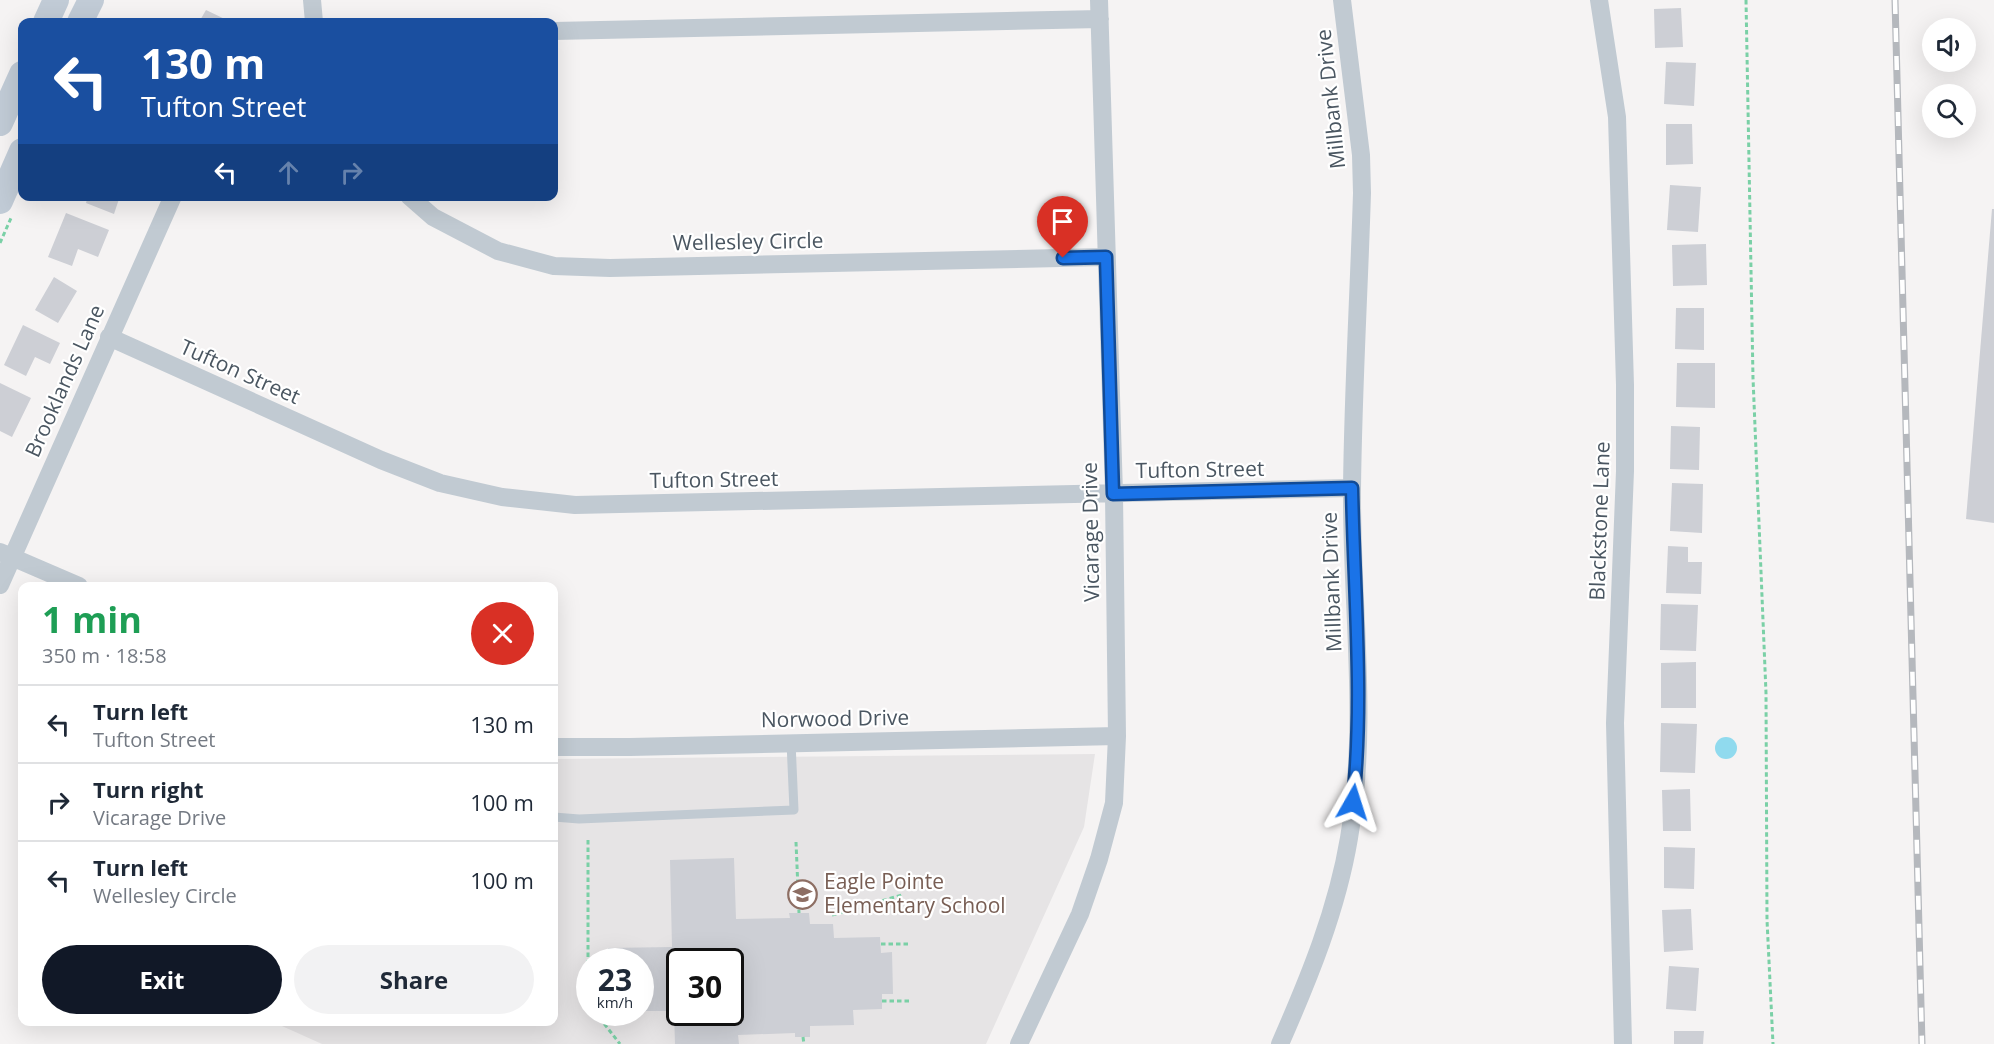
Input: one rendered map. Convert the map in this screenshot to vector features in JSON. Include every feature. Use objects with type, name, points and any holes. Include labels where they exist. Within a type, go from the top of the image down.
[{"type":"street","points":[[48,18],[56,0]]},
{"type":"street","points":[[83,18],[91,0]]},
{"type":"street","points":[[312,0],[314,18]]},
{"type":"street","name":"Vicarage Drive","points":[[1019,1044],[1080,914],[1099,859],[1114,803],[1117,736],[1113,494],[1099,0]]},
{"type":"street","name":"Millbank Drive","points":[[1280,1044],[1309,978],[1331,912],[1349,838],[1357,766],[1358,713],[1352,488],[1362,193],[1361,155],[1342,0]]},
{"type":"street","name":"Blackstone Lane","points":[[1599,0],[1617,117],[1625,385],[1625,471],[1615,723],[1623,1044]]},
{"type":"street","points":[[558,31],[1100,19]]},
{"type":"street","points":[[0,123],[18,83]]},
{"type":"street","points":[[0,201],[18,160]]},
{"type":"street","name":"Brooklands Lane","points":[[0,585],[6,555],[109,338],[171,201]]},
{"type":"street","name":"Wellesley Circle","points":[[414,201],[433,218],[498,250],[554,266],[610,268],[1106,257]]},
{"type":"street","name":"Tufton Street","points":[[109,338],[381,460],[440,483],[502,497],[575,505],[1352,488]]},
{"type":"street","points":[[6,555],[70,582]]},
{"type":"street","name":"Norwood Drive","points":[[558,747],[1117,736]]},
{"type":"lane","points":[[558,817],[579,819],[794,810],[791,742]]},
{"type":"path","points":[[1746,0],[1753,378],[1766,693],[1767,920],[1773,1044]]},
{"type":"path","points":[[588,840],[589,948]]},
{"type":"path","points":[[796,842],[799,913]]},
{"type":"path","points":[[832,915],[902,895]]},
{"type":"path","points":[[880,944],[909,944]]},
{"type":"path","points":[[882,1001],[911,1001]]},
{"type":"path","points":[[606,1026],[621,1044]]},
{"type":"path","points":[[803,1037],[804,1044]]},
{"type":"shaded area","name":"Eagle Pointe Elementary School","points":[[1095,754],[1084,827],[986,1044],[322,1044],[282,1026],[558,1026],[558,759]]},
{"type":"water","points":[[1726,737],[1734,740],[1737,748],[1734,756],[1726,759],[1718,756],[1715,748],[1718,740]]},
{"type":"building","points":[[1681,8],[1683,47],[1655,48],[1654,9]]},
{"type":"building","points":[[206,10],[223,18],[201,18]]},
{"type":"building","points":[[1666,62],[1696,63],[1694,106],[1664,104]]},
{"type":"building","points":[[1666,124],[1692,124],[1693,164],[1666,165]]},
{"type":"building","points":[[1670,185],[1701,187],[1698,232],[1667,230]]},
{"type":"building","points":[[87,201],[118,201],[114,214],[86,203]]},
{"type":"building","points":[[1992,209],[1994,209],[1994,523],[1966,519]]},
{"type":"building","points":[[66,213],[109,230],[98,257],[78,249],[72,266],[48,257]]},
{"type":"building","points":[[1706,244],[1707,285],[1673,286],[1672,245]]},
{"type":"building","points":[[54,277],[77,291],[58,323],[35,310]]},
{"type":"building","points":[[1676,308],[1704,308],[1704,350],[1675,349]]},
{"type":"building","points":[[23,325],[60,343],[50,364],[35,357],[26,376],[4,365]]},
{"type":"building","points":[[1677,363],[1715,363],[1715,408],[1676,407]]},
{"type":"building","points":[[0,383],[31,398],[12,437],[0,431]]},
{"type":"building","points":[[1671,426],[1700,427],[1699,470],[1670,469]]},
{"type":"building","points":[[1672,483],[1703,484],[1702,533],[1670,531]]},
{"type":"building","points":[[1668,546],[1688,547],[1688,562],[1702,562],[1701,594],[1666,593]]},
{"type":"building","points":[[1661,604],[1698,605],[1696,651],[1660,650]]},
{"type":"building","points":[[1696,662],[1696,708],[1661,708],[1661,663]]},
{"type":"building","points":[[1661,723],[1697,724],[1695,773],[1660,772]]},
{"type":"building","points":[[1690,789],[1691,831],[1663,831],[1662,790]]},
{"type":"building","points":[[1664,847],[1695,848],[1694,889],[1664,888]]},
{"type":"building","name":"Eagle Pointe Elementary School","points":[[734,858],[736,919],[790,918],[789,913],[809,913],[810,924],[833,924],[834,938],[880,937],[881,953],[892,952],[893,994],[882,994],[882,1009],[853,1010],[854,1025],[810,1026],[810,1037],[795,1037],[795,1033],[738,1035],[739,1044],[675,1044],[674,1026],[744,1026],[744,948],[666,948],[666,1011],[654,1011],[654,948],[608,948],[672,947],[670,860]]},
{"type":"building","points":[[1691,909],[1693,950],[1664,952],[1662,910]]},
{"type":"building","points":[[1669,966],[1699,968],[1696,1011],[1666,1009]]},
{"type":"building","points":[[1674,1031],[1704,1031],[1703,1044],[1674,1044]]},
{"type":"railway","points":[[1895,0],[1922,1044]]},
{"type":"place","name":"Eagle Pointe Elementary School","points":[[803,894]]},
{"type":"route","points":[[1063,258],[1106,257],[1113,494],[1352,488],[1358,713],[1357,766],[1353,802]]}]
